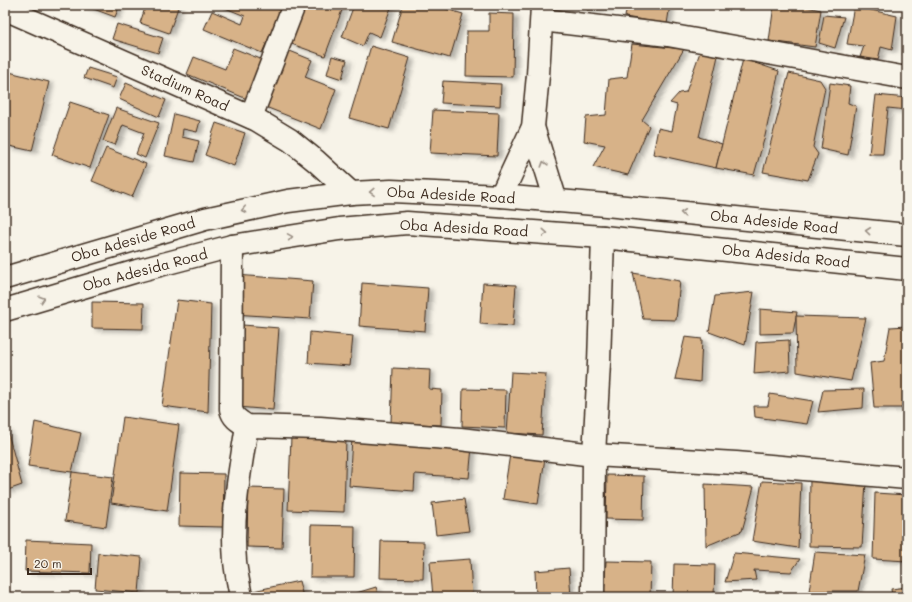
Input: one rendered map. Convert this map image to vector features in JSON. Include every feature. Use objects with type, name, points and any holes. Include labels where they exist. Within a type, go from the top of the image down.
[{"type":"street","points":[[250,118],[294,5]]},
{"type":"street","name":"Stadium Road","points":[[5,9],[250,118],[290,140],[316,161],[350,193]]},
{"type":"street","points":[[501,196],[533,127],[542,12],[907,78]]},
{"type":"street","points":[[533,127],[556,201]]},
{"type":"street","name":"Oba Adeside Road","points":[[5,278],[205,219],[288,201],[350,193],[391,191],[501,196],[907,235]]},
{"type":"street","name":"Oba Adesida Road","points":[[6,307],[232,246],[339,229],[407,223],[603,237],[907,269]]},
{"type":"street","points":[[594,597],[594,455],[599,363],[603,237]]},
{"type":"street","points":[[232,246],[231,409],[232,414],[247,426],[320,428],[452,438],[594,455],[736,463],[907,478]]},
{"type":"street","points":[[241,597],[235,561],[235,529],[236,502],[247,426]]},
{"type":"building","points":[[83,5],[120,5],[115,17]]},
{"type":"building","points":[[146,5],[179,5],[169,33],[140,23]]},
{"type":"building","points":[[218,5],[269,5],[281,10],[262,53],[204,29],[212,11],[242,24],[245,16]]},
{"type":"building","points":[[300,5],[344,5],[325,56],[286,42]]},
{"type":"building","points":[[354,5],[392,5],[380,37],[369,32],[363,46],[342,37]]},
{"type":"building","points":[[403,5],[433,5],[463,14],[450,58],[392,42]]},
{"type":"building","points":[[587,5],[618,5],[618,6],[587,10]]},
{"type":"building","points":[[627,5],[670,5],[667,24],[625,17]]},
{"type":"building","points":[[774,5],[796,5],[821,10],[815,47],[769,41]]},
{"type":"building","points":[[854,6],[897,16],[892,50],[881,47],[878,60],[860,57],[864,46],[847,44]]},
{"type":"building","points":[[489,13],[514,14],[513,77],[466,76],[467,31],[489,31]]},
{"type":"building","points":[[824,15],[844,17],[835,48],[819,43]]},
{"type":"building","points":[[117,24],[163,38],[158,53],[112,39]]},
{"type":"building","points":[[907,31],[907,55],[903,55]]},
{"type":"building","points":[[632,44],[684,49],[642,120],[649,126],[628,175],[593,167],[605,145],[584,141],[586,117],[606,115],[609,79],[627,77]]},
{"type":"building","points":[[371,46],[410,58],[389,129],[349,118]]},
{"type":"building","points":[[233,48],[263,60],[247,99],[187,74],[194,57],[225,69]]},
{"type":"building","points":[[285,49],[312,60],[305,77],[336,89],[321,129],[263,106]]},
{"type":"building","points":[[700,52],[718,56],[699,137],[722,144],[716,168],[653,154],[658,128],[672,131],[677,105],[670,103],[679,93],[686,92]]},
{"type":"building","points":[[332,56],[347,60],[342,79],[327,74]]},
{"type":"building","points":[[743,59],[779,71],[765,136],[754,175],[716,168]]},
{"type":"building","points":[[88,68],[117,77],[113,88],[84,78]]},
{"type":"building","points":[[5,71],[49,82],[32,151],[5,145]]},
{"type":"building","points":[[789,73],[820,80],[825,88],[813,147],[818,154],[808,180],[763,172]]},
{"type":"building","points":[[443,81],[501,84],[500,106],[441,103]]},
{"type":"building","points":[[126,83],[166,100],[159,117],[119,99]]},
{"type":"building","points":[[830,83],[850,86],[848,103],[856,106],[848,155],[821,149]]},
{"type":"building","points":[[876,95],[907,98],[907,110],[888,108],[883,154],[869,154]]},
{"type":"building","points":[[70,102],[109,115],[90,168],[52,155]]},
{"type":"building","points":[[116,108],[159,123],[145,158],[136,154],[144,133],[123,125],[115,145],[103,141]]},
{"type":"building","points":[[433,110],[499,113],[497,156],[430,153]]},
{"type":"building","points":[[174,114],[200,121],[197,132],[183,129],[182,137],[199,141],[194,162],[165,156]]},
{"type":"building","points":[[216,123],[245,133],[234,166],[205,155]]},
{"type":"building","points":[[106,148],[146,164],[132,197],[92,181]]},
{"type":"building","points":[[633,273],[680,281],[676,320],[643,319]]},
{"type":"building","points":[[236,275],[313,281],[310,319],[233,314]]},
{"type":"building","points":[[362,283],[428,288],[425,331],[359,326]]},
{"type":"building","points":[[483,283],[516,285],[513,326],[480,324]]},
{"type":"building","points":[[754,292],[745,345],[709,332],[715,296]]},
{"type":"building","points":[[177,300],[211,304],[208,412],[162,406]]},
{"type":"building","points":[[92,302],[144,303],[143,329],[92,328]]},
{"type":"building","points":[[760,309],[797,312],[793,333],[760,334]]},
{"type":"building","points":[[796,316],[866,318],[851,381],[797,372]]},
{"type":"building","points":[[243,325],[279,328],[273,410],[237,407]]},
{"type":"building","points":[[907,326],[907,388],[905,408],[874,408],[870,363],[884,361],[890,327]]},
{"type":"building","points":[[310,332],[353,336],[350,366],[308,363]]},
{"type":"building","points":[[685,337],[702,339],[700,382],[675,379]]},
{"type":"building","points":[[789,340],[790,371],[754,374],[756,342]]},
{"type":"building","points":[[393,368],[430,370],[429,389],[442,390],[441,425],[391,423]]},
{"type":"building","points":[[511,372],[546,374],[542,435],[507,433]]},
{"type":"building","points":[[463,389],[506,390],[505,428],[462,426]]},
{"type":"building","points":[[864,389],[863,408],[818,412],[823,390]]},
{"type":"building","points":[[770,394],[813,401],[807,424],[755,417],[754,406],[768,406]]},
{"type":"building","points":[[123,417],[179,425],[167,511],[111,503]]},
{"type":"building","points":[[35,422],[81,433],[72,472],[28,466]]},
{"type":"building","points":[[5,429],[7,429],[22,485],[5,491]]},
{"type":"building","points":[[291,437],[346,439],[344,512],[288,510]]},
{"type":"building","points":[[352,438],[472,447],[469,478],[415,474],[414,491],[349,486]]},
{"type":"building","points":[[510,454],[545,458],[538,504],[503,499]]},
{"type":"building","points":[[72,472],[113,477],[106,527],[65,521]]},
{"type":"building","points":[[180,473],[224,474],[223,527],[179,526]]},
{"type":"building","points":[[607,475],[644,476],[643,520],[606,519]]},
{"type":"building","points":[[810,478],[866,482],[862,547],[809,546]]},
{"type":"building","points":[[762,481],[801,483],[798,548],[752,541]]},
{"type":"building","points":[[705,484],[754,487],[742,531],[706,546]]},
{"type":"building","points":[[248,488],[284,489],[282,548],[247,547]]},
{"type":"building","points":[[875,493],[907,495],[907,561],[873,559]]},
{"type":"building","points":[[464,499],[469,531],[436,535],[432,503]]},
{"type":"building","points":[[311,525],[355,526],[354,577],[310,577]]},
{"type":"building","points":[[26,540],[91,543],[90,573],[25,571]]},
{"type":"building","points":[[381,541],[424,542],[423,579],[380,578]]},
{"type":"building","points":[[815,552],[865,555],[858,591],[809,591]]},
{"type":"building","points":[[98,553],[142,557],[139,593],[95,589]]},
{"type":"building","points":[[734,553],[800,559],[791,572],[754,570],[756,580],[725,582]]},
{"type":"building","points":[[470,559],[472,597],[433,597],[430,562]]},
{"type":"building","points":[[606,561],[651,562],[650,597],[604,597]]},
{"type":"building","points":[[674,564],[715,565],[714,597],[673,597]]},
{"type":"building","points":[[569,568],[571,597],[536,597],[535,571]]},
{"type":"building","points":[[299,581],[303,597],[254,597],[253,591]]},
{"type":"building","points":[[376,587],[379,597],[354,597],[353,594]]},
{"type":"building","points":[[907,587],[907,597],[892,597],[891,589]]}]
